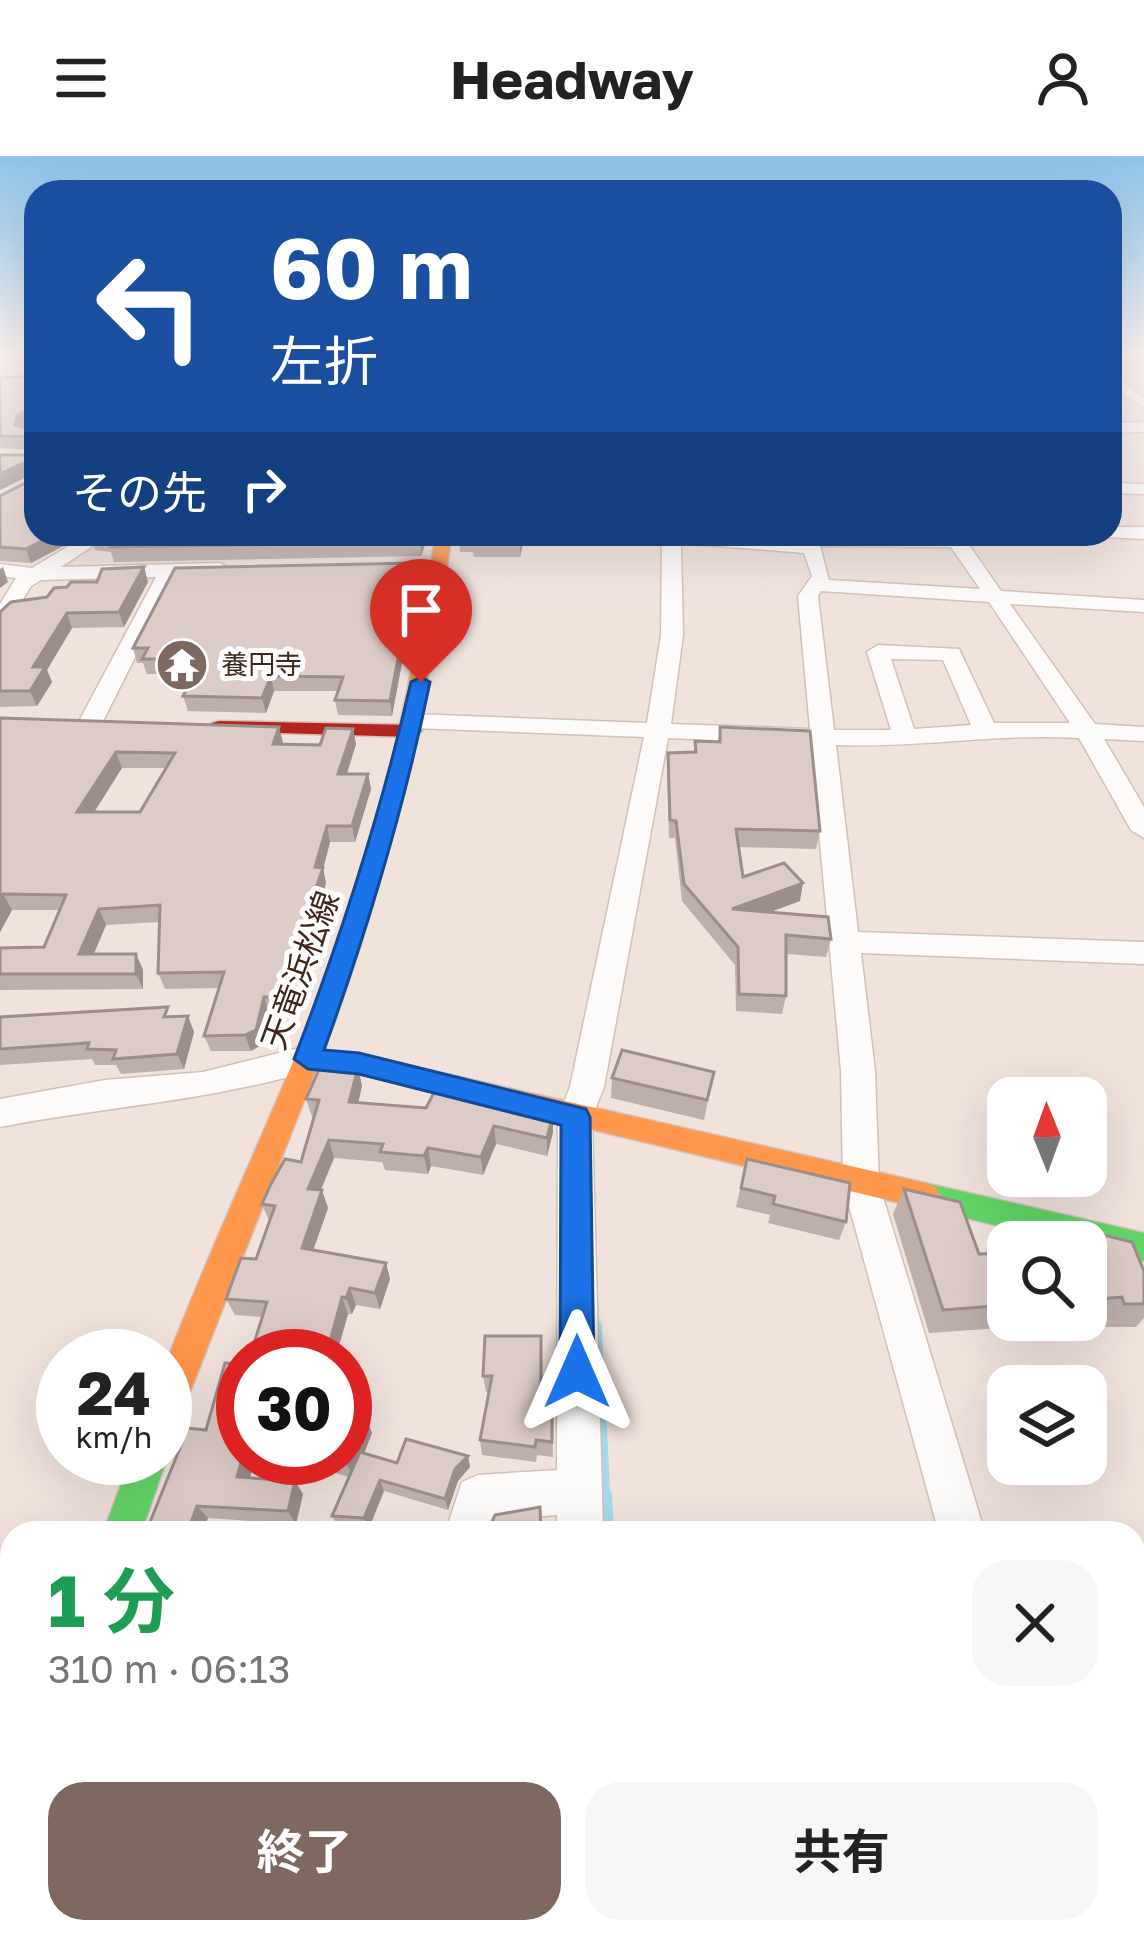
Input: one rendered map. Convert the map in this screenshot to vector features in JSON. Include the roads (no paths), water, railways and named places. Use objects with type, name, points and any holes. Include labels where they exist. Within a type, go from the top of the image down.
[{"type":"main road","name":"天竜浜松線","points":[[192,1340],[355,932],[413,726],[428,566],[439,546]]},
{"type":"main road","points":[[198,727],[413,726]]},
{"type":"main road","points":[[308,1059],[359,1064],[1144,1247]]},
{"type":"main road","points":[[126,1521],[139,1485]]},
{"type":"street","points":[[0,621],[23,582],[83,546]]},
{"type":"street","points":[[471,1521],[478,1498],[579,1512],[575,1117],[587,1087],[658,729],[672,635],[671,546]]},
{"type":"street","points":[[810,546],[822,576],[808,596],[858,1072],[861,1184],[959,1521]]},
{"type":"street","points":[[961,546],[1088,732],[1144,830]]},
{"type":"street","points":[[0,570],[234,568]]},
{"type":"street","points":[[90,723],[170,569]]},
{"type":"street","points":[[816,585],[1144,606]]},
{"type":"street","points":[[905,738],[878,652],[951,654],[986,730]]},
{"type":"street","points":[[413,726],[658,729],[823,738],[905,738],[986,730],[1144,734]]},
{"type":"street","points":[[844,942],[1144,953]]},
{"type":"street","points":[[0,1113],[66,1099],[203,1085],[308,1059]]},
{"type":"waterway","points":[[597,1325],[606,1498]]},
{"type":"waterway","points":[[606,1495],[607,1521]]},
{"type":"place","name":"養円寺","points":[[182,665]]}]
